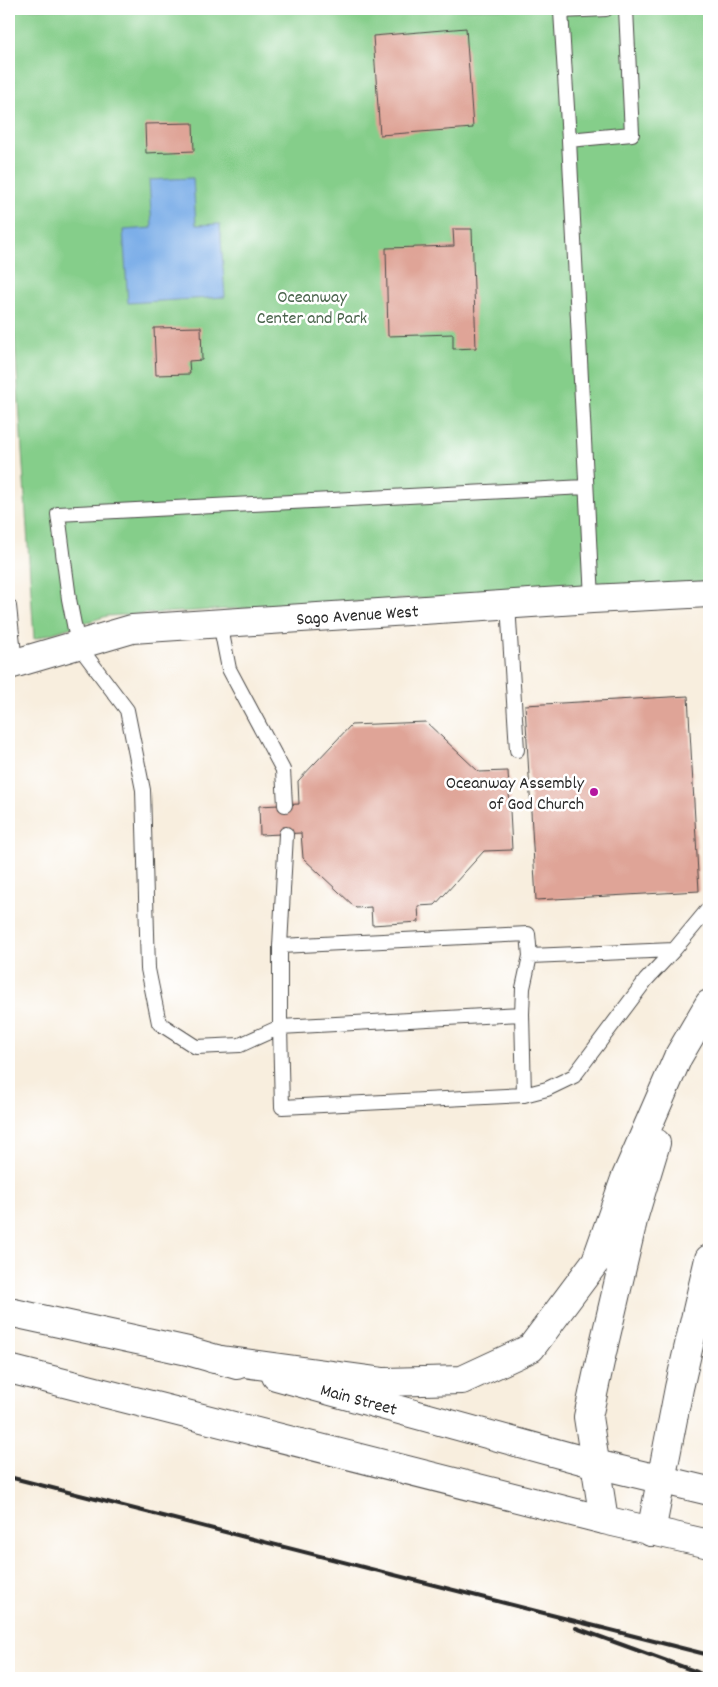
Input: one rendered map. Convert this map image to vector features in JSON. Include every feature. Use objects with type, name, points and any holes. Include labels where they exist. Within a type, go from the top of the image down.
[{"type":"main road","name":"Sago Avenue West","points":[[12,664],[132,629],[508,604],[709,593]]},
{"type":"main road","points":[[214,1359],[384,1382],[462,1380],[531,1348],[596,1260],[625,1179],[678,1057],[709,1004]]},
{"type":"main road","points":[[604,1520],[588,1416],[634,1216],[654,1150],[678,1057]]},
{"type":"main road","points":[[651,1532],[679,1388],[709,1259]]},
{"type":"main road","name":"Main Street","points":[[9,1312],[188,1352],[596,1464],[709,1491]]},
{"type":"main road","points":[[9,1369],[651,1532],[709,1544]]},
{"type":"lane","points":[[592,599],[561,12],[606,9]]},
{"type":"lane","points":[[569,140],[632,134],[626,9]]},
{"type":"lane","points":[[522,1014],[280,1027],[240,1045],[196,1047],[159,1023],[148,969],[143,790],[126,710],[78,645],[69,599],[58,514],[585,487]]},
{"type":"lane","points":[[508,604],[516,750]]},
{"type":"lane","points":[[9,606],[12,664]]},
{"type":"lane","points":[[220,623],[229,669],[283,770],[284,805]]},
{"type":"lane","points":[[286,834],[280,946],[282,1107],[524,1095],[547,1089],[574,1076],[646,980],[709,908]]},
{"type":"lane","points":[[280,946],[528,934],[530,956],[522,988],[524,1095]]},
{"type":"lane","points":[[530,956],[674,950]]},
{"type":"green space","name":"Oceanway Center and Park","points":[[9,9],[709,9],[709,582],[107,616],[34,639],[9,246]]},
{"type":"water","points":[[193,178],[196,225],[220,224],[225,297],[128,303],[123,230],[152,228],[149,180]]},
{"type":"building","points":[[466,28],[473,128],[380,135],[373,36]]},
{"type":"building","points":[[193,123],[194,151],[146,153],[145,124]]},
{"type":"building","points":[[453,229],[472,229],[476,348],[453,349],[453,334],[388,336],[386,248],[454,246]]},
{"type":"building","points":[[201,327],[202,360],[189,361],[190,374],[156,375],[154,328]]},
{"type":"building","points":[[688,696],[699,891],[536,900],[525,705]]},
{"type":"building","points":[[426,722],[479,772],[508,771],[512,850],[484,851],[435,905],[418,906],[419,922],[372,925],[371,907],[356,908],[303,858],[301,833],[260,835],[259,806],[299,804],[298,781],[351,725]]},
{"type":"railway","points":[[9,1477],[709,1655]]},
{"type":"railway","points":[[576,1628],[709,1678]]},
{"type":"place","name":"Oceanway Assembly of God Church","points":[[594,792]]}]
